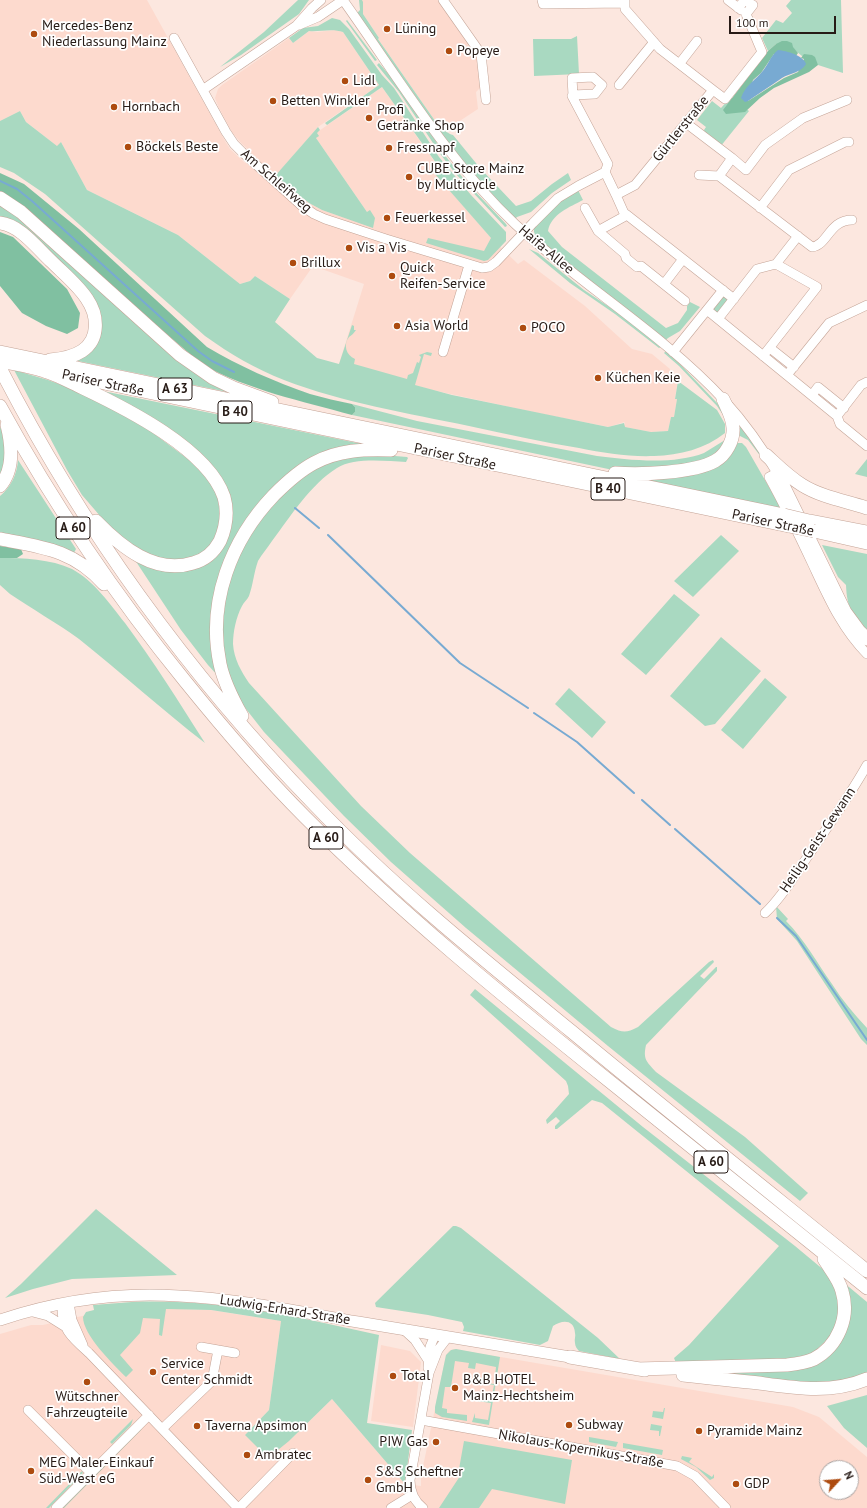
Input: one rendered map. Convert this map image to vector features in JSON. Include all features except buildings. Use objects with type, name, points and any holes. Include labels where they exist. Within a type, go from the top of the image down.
[{"type":"highway","points":[[0,198],[20,212],[175,350],[196,366],[234,388],[307,416]]},
{"type":"highway","points":[[0,223],[11,226],[23,235],[86,297],[95,312],[95,330],[92,339],[83,351],[43,366]]},
{"type":"highway","name":"A 63","points":[[0,352],[43,366]]},
{"type":"highway","name":"A 63","points":[[0,361],[43,366],[307,416]]},
{"type":"highway","points":[[43,366],[138,415],[168,435],[191,454],[208,471],[217,483],[226,507],[226,518],[220,539],[211,553],[205,558],[188,565],[170,566],[152,562],[133,552],[105,531],[75,500]]},
{"type":"highway","name":"Pariser Straße","points":[[43,366],[188,402],[426,451],[811,526],[867,543]]},
{"type":"highway","name":"A 60","points":[[0,368],[16,400],[75,500],[134,588],[181,651],[264,750],[324,814],[398,885],[527,996],[867,1271]]},
{"type":"highway","points":[[554,467],[630,474],[671,471],[710,464],[724,454],[733,436],[733,423],[723,399]]},
{"type":"highway","points":[[0,486],[7,476],[11,457],[10,435],[2,409]]},
{"type":"highway","name":"A 60","points":[[2,409],[71,525],[121,599],[151,639],[218,722],[304,816],[366,877],[443,945],[867,1288]]},
{"type":"highway","name":"Pariser Straße","points":[[307,416],[554,467],[787,521]]},
{"type":"highway","points":[[264,750],[244,719],[228,689],[220,665],[218,651],[216,626],[218,606],[228,567],[237,545],[248,526],[265,505],[296,474],[314,463],[352,450],[373,449],[426,451]]},
{"type":"highway","points":[[766,455],[803,486],[815,492],[867,508]]},
{"type":"highway","points":[[777,473],[845,612],[867,639]]},
{"type":"highway","name":"Pariser Straße","points":[[811,526],[867,532]]},
{"type":"highway","points":[[0,539],[48,548],[66,554],[82,565],[100,581],[135,623],[151,639]]},
{"type":"highway","points":[[637,1369],[787,1365],[806,1362],[821,1354],[831,1345],[839,1334],[845,1308],[839,1282],[816,1247]]},
{"type":"highway","points":[[570,1357],[637,1369],[801,1388],[833,1388],[853,1384],[867,1379]]},
{"type":"main road","name":"Ludwig-Erhard-Straße","points":[[0,1320],[28,1311],[92,1299],[130,1296],[180,1296],[246,1303],[570,1357]]},
{"type":"street","points":[[296,26],[321,0]]},
{"type":"street","points":[[204,90],[296,26],[318,17],[343,0]]},
{"type":"street","name":"Haifa-Allee","points":[[343,0],[449,150],[491,199],[524,232],[570,271],[673,352],[703,379],[723,399],[753,436],[777,473]]},
{"type":"street","points":[[443,0],[481,54],[486,100]]},
{"type":"street","points":[[542,0],[542,4],[625,2],[625,9],[654,42],[713,90]]},
{"type":"street","points":[[728,0],[738,8],[746,14],[755,3],[746,1],[743,2],[738,8]]},
{"type":"street","name":"Gürtlerstraße","points":[[616,195],[635,185],[713,90],[724,99],[762,52],[746,14]]},
{"type":"street","name":"Am Schleifweg","points":[[174,38],[234,144],[272,180],[302,206],[314,214],[374,235],[482,268],[493,265],[524,232]]},
{"type":"street","points":[[680,63],[697,41]]},
{"type":"street","points":[[619,85],[654,42]]},
{"type":"street","points":[[524,232],[558,198],[605,172],[608,164],[573,95]]},
{"type":"street","points":[[686,123],[746,170],[766,145],[803,118],[847,100]]},
{"type":"street","points":[[760,208],[789,170],[844,142],[849,142]]},
{"type":"street","points":[[719,176],[732,158]]},
{"type":"street","points":[[605,172],[624,213],[734,299]]},
{"type":"street","points":[[699,175],[719,176],[812,247],[817,246],[834,226],[846,220],[852,220]]},
{"type":"street","points":[[585,208],[598,231],[625,254],[626,258],[637,267],[641,266],[685,301]]},
{"type":"street","points":[[598,231],[627,215]]},
{"type":"street","points":[[718,319],[758,269],[776,264],[798,236]]},
{"type":"street","points":[[664,284],[683,259]]},
{"type":"street","points":[[763,356],[817,287],[776,264]]},
{"type":"street","points":[[443,352],[469,265]]},
{"type":"street","points":[[673,352],[720,288]]},
{"type":"street","points":[[787,375],[828,323],[867,305]]},
{"type":"street","points":[[702,312],[718,319],[812,395],[837,416],[840,424],[867,446]]},
{"type":"street","points":[[770,348],[794,367]]},
{"type":"street","points":[[837,416],[862,385],[867,382]]},
{"type":"street","points":[[812,395],[818,387],[844,408]]},
{"type":"street","points":[[777,473],[769,477],[831,603],[852,637],[867,654]]},
{"type":"street","name":"Heilig-Geist-Gewann","points":[[765,913],[772,907],[852,792],[867,765]]},
{"type":"street","points":[[64,1326],[62,1312],[65,1303]]},
{"type":"street","points":[[65,1303],[76,1329],[89,1353]]},
{"type":"street","points":[[28,1311],[48,1316],[64,1326],[73,1338],[239,1508],[293,1453]]},
{"type":"street","points":[[403,1329],[415,1340],[428,1360]]},
{"type":"street","points":[[429,1373],[428,1360],[430,1347],[435,1334]]},
{"type":"street","points":[[424,1508],[419,1505],[412,1495],[410,1480],[429,1373],[438,1350],[448,1337]]},
{"type":"street","points":[[201,1348],[235,1353]]},
{"type":"street","points":[[162,1429],[212,1381],[218,1350]]},
{"type":"street","points":[[28,1410],[91,1473]]},
{"type":"street","points":[[56,1508],[149,1415]]},
{"type":"street","name":"Nikolaus-Kopernikus-Straße","points":[[420,1420],[677,1466],[695,1476],[726,1508]]},
{"type":"street","points":[[391,1508],[412,1495]]},
{"type":"shaded area","points":[[0,0],[147,0],[225,141],[230,149],[245,163],[252,153],[232,132],[219,108],[215,98],[218,89],[289,38],[293,43],[309,31],[317,32],[335,30],[343,32],[379,85],[318,127],[276,176],[309,203],[322,210],[373,227],[367,212],[316,138],[318,136],[316,133],[382,87],[441,171],[436,174],[491,238],[518,264],[524,260],[585,306],[632,349],[652,354],[670,369],[668,379],[678,381],[674,417],[671,417],[668,431],[651,432],[624,427],[624,422],[609,427],[542,414],[432,390],[339,364],[364,284],[313,266],[290,299],[255,276],[250,281],[240,284],[178,235],[87,190],[61,142],[58,147],[26,122],[20,111],[0,121]]},
{"type":"shaded area","points":[[362,0],[438,0],[477,57],[481,87],[476,92],[478,109],[446,130],[440,128],[378,39],[379,38],[363,14]]},
{"type":"shaded area","points":[[121,1307],[210,1310],[281,1321],[269,1410],[245,1435],[289,1441],[332,1399],[405,1484],[421,1486],[421,1475],[446,1355],[449,1351],[454,1349],[793,1407],[819,1417],[867,1457],[867,1508],[0,1508],[0,1334],[31,1325],[43,1325]]},
{"type":"shaded area","points":[[381,1345],[410,1351],[421,1362],[413,1427],[371,1421]]},
{"type":"green space","points":[[298,0],[309,0],[299,14],[241,55],[220,67],[264,32]]},
{"type":"green space","points":[[359,0],[362,0],[363,2],[363,14],[379,38],[378,39],[440,128],[453,135],[480,168],[516,206],[531,201],[568,173],[571,180],[552,193],[531,212],[515,219],[483,185],[438,129],[357,13],[360,10]]},
{"type":"green space","points":[[791,0],[841,0],[843,73],[818,65],[802,56],[791,47],[776,44],[768,51],[762,38],[776,20],[783,23],[792,13],[786,6]]},
{"type":"green space","points":[[332,18],[340,20],[349,29],[382,75],[394,88],[439,157],[471,195],[506,232],[506,241],[488,260],[484,261],[426,243],[428,238],[484,251],[491,238],[435,174],[441,170],[382,87],[327,125],[325,123],[379,85],[343,32],[335,30],[309,31],[293,43],[289,38],[303,28],[318,26]]},
{"type":"green space","points":[[347,20],[377,60],[375,61],[346,21]]},
{"type":"green space","points":[[577,36],[579,74],[534,76],[533,39],[571,39]]},
{"type":"green space","points":[[782,41],[792,43],[793,47],[798,53],[796,56],[774,54],[761,73],[753,80],[748,101],[784,78],[798,72],[804,59],[801,58],[804,54],[815,57],[818,65],[809,72],[774,88],[760,98],[745,112],[726,114],[723,110],[768,51]]},
{"type":"green space","points":[[379,63],[397,84],[443,153],[468,184],[507,226],[505,227],[455,173],[441,155],[399,92],[377,65]]},
{"type":"green space","points":[[731,97],[749,111],[720,147],[705,135],[704,130],[706,127],[697,120],[712,101],[721,108]]},
{"type":"green space","points":[[20,111],[26,122],[57,146],[61,142],[87,190],[178,235],[240,284],[250,281],[255,276],[290,299],[275,322],[317,358],[339,364],[346,343],[346,350],[349,355],[355,359],[354,364],[407,379],[408,375],[413,373],[417,362],[419,363],[421,357],[419,355],[427,352],[432,353],[431,356],[424,354],[415,385],[452,395],[608,427],[624,423],[625,427],[651,432],[668,431],[671,417],[674,417],[678,381],[717,410],[725,424],[725,433],[701,447],[683,453],[635,456],[598,452],[376,407],[330,395],[284,380],[243,361],[205,336],[45,194],[14,173],[0,167],[0,121]]},
{"type":"green space","points":[[318,127],[320,130],[317,133],[319,136],[316,138],[367,212],[370,210],[375,218],[373,228],[322,210],[309,203],[275,176]]},
{"type":"green space","points":[[0,173],[24,184],[79,229],[207,347],[244,367],[284,384],[310,394],[352,404],[355,407],[355,412],[352,415],[295,400],[257,388],[221,374],[203,365],[0,193]]},
{"type":"green space","points":[[578,190],[583,200],[567,208],[557,216],[550,225],[548,231],[562,247],[666,328],[678,323],[687,310],[687,306],[690,302],[700,307],[680,331],[665,341],[537,239],[534,228],[560,201]]},
{"type":"green space","points":[[0,204],[11,211],[237,394],[73,360],[100,314],[10,220],[0,216]]},
{"type":"green space","points":[[0,232],[13,237],[67,289],[80,313],[78,328],[67,334],[46,326],[22,313],[0,286]]},
{"type":"green space","points":[[529,249],[538,253],[584,290],[617,312],[661,347],[659,348],[615,314],[570,283]]},
{"type":"green space","points":[[724,296],[729,300],[720,312],[715,313],[713,308]]},
{"type":"green space","points":[[352,325],[354,326],[354,330],[356,330],[347,340]]},
{"type":"green space","points":[[666,351],[719,405],[725,418],[717,406],[679,366],[664,353]]},
{"type":"green space","points":[[14,370],[48,380],[89,395],[145,427],[188,459],[207,478],[219,498],[221,526],[211,547],[199,555],[173,562],[145,555],[113,531],[82,495],[67,470]]},
{"type":"green space","points":[[98,390],[372,446],[311,460],[228,555],[218,676],[181,630],[133,557],[170,570],[224,542],[214,472]]},
{"type":"green space","points":[[352,404],[417,421],[609,458],[637,460],[679,459],[704,453],[725,440],[728,444],[703,463],[613,470],[352,415],[355,412],[355,407]]},
{"type":"green space","points":[[736,421],[754,444],[768,466],[748,440],[736,434]]},
{"type":"green space","points":[[0,427],[8,448],[8,453],[0,480]]},
{"type":"green space","points":[[738,443],[742,443],[746,447],[781,508],[638,479],[694,471]]},
{"type":"green space","points":[[383,455],[408,458],[406,462],[352,462],[337,468],[318,483],[310,492],[261,556],[258,561],[249,596],[240,610],[234,630],[233,644],[236,660],[241,669],[249,683],[361,806],[410,853],[611,1027],[624,1032],[638,1027],[713,960],[714,962],[700,976],[704,979],[716,967],[717,971],[646,1045],[646,1060],[656,1072],[745,1137],[808,1193],[800,1201],[608,1046],[466,928],[391,862],[344,816],[264,732],[239,700],[226,667],[222,627],[228,584],[245,543],[261,519],[288,489],[303,477],[321,466],[334,461],[353,456]]},
{"type":"green space","points":[[867,459],[867,477],[855,474]]},
{"type":"green space","points":[[18,460],[76,549],[74,553],[0,534],[0,496],[13,480]]},
{"type":"green space","points":[[721,535],[739,551],[693,597],[674,581]]},
{"type":"green space","points":[[822,545],[867,554],[867,631],[851,610],[846,585],[838,577]]},
{"type":"green space","points":[[0,546],[21,549],[23,554],[17,558],[0,558]]},
{"type":"green space","points":[[0,558],[27,559],[55,563],[72,569],[94,586],[136,638],[205,743],[79,639],[10,594],[0,585]]},
{"type":"green space","points":[[674,594],[700,615],[646,675],[621,654]]},
{"type":"green space","points":[[721,637],[761,671],[715,724],[705,726],[670,696]]},
{"type":"green space","points":[[765,678],[787,697],[743,749],[721,730]]},
{"type":"green space","points":[[569,688],[606,722],[592,738],[555,704]]},
{"type":"green space","points":[[776,906],[788,919],[786,921],[805,944],[840,996],[867,1028],[867,1045],[861,1039],[797,941],[777,919]]},
{"type":"green space","points":[[475,989],[643,1127],[831,1276],[838,1288],[838,1329],[808,1358],[676,1363],[674,1358],[689,1345],[779,1246],[602,1103],[592,1100],[557,1129],[555,1129],[555,1126],[560,1121],[556,1117],[547,1124],[546,1120],[569,1094],[566,1081],[470,995]]},
{"type":"green space","points":[[96,1209],[177,1275],[72,1279],[5,1298],[21,1284]]},
{"type":"green space","points":[[453,1226],[461,1228],[598,1338],[620,1359],[579,1351],[575,1344],[574,1328],[567,1322],[553,1326],[548,1341],[540,1345],[463,1331],[464,1327],[462,1322],[376,1307],[375,1303]]},
{"type":"green space","points":[[843,1282],[867,1302],[867,1374],[824,1384],[681,1370],[794,1368],[835,1346]]},
{"type":"green space","points":[[132,1302],[193,1303],[253,1309],[379,1335],[367,1423],[412,1430],[405,1484],[332,1399],[289,1441],[268,1458],[245,1435],[269,1410],[281,1321],[211,1310],[166,1309],[162,1336],[159,1335],[160,1319],[143,1318],[140,1333],[120,1355],[133,1370],[126,1377],[93,1340],[84,1324],[83,1317],[86,1312],[94,1310],[93,1305]]},
{"type":"green space","points":[[456,1349],[500,1357],[489,1425],[472,1422],[475,1413],[475,1418],[488,1420],[491,1403],[477,1401],[477,1399],[491,1401],[494,1385],[480,1382],[494,1384],[496,1367],[476,1363],[475,1369],[468,1368],[469,1363],[455,1361],[451,1387],[445,1387],[442,1408],[447,1409],[447,1413],[467,1415],[467,1421],[442,1417],[435,1413],[446,1355],[451,1350]]},
{"type":"green space","points":[[867,1395],[867,1448],[844,1428],[827,1406]]},
{"type":"green space","points":[[664,1408],[663,1419],[652,1417],[653,1411],[663,1412]]},
{"type":"green space","points":[[133,1419],[131,1425],[112,1444],[110,1442]]},
{"type":"green space","points":[[651,1424],[662,1426],[660,1436],[659,1431],[650,1430]]},
{"type":"green space","points":[[142,1429],[64,1508],[62,1508],[138,1431]]},
{"type":"green space","points":[[589,1437],[618,1442],[616,1447],[589,1442]]},
{"type":"green space","points":[[464,1441],[572,1460],[565,1504],[492,1489],[479,1508],[439,1508],[462,1473],[459,1469]]},
{"type":"green space","points":[[623,1443],[663,1450],[662,1455],[623,1448]]},
{"type":"green space","points":[[682,1456],[692,1458],[689,1462],[712,1477],[714,1474],[714,1478],[710,1480],[696,1467],[681,1459]]},
{"type":"green space","points":[[82,1471],[83,1473],[49,1508],[46,1508]]},
{"type":"water","points":[[778,50],[790,52],[802,58],[806,64],[798,71],[785,76],[745,102],[741,98],[745,90]]},
{"type":"waterway","points":[[0,181],[17,189],[32,201],[198,351],[212,361],[234,372]]},
{"type":"waterway","points":[[295,508],[319,528]]},
{"type":"waterway","points":[[328,535],[460,663],[528,708]]},
{"type":"waterway","points":[[534,713],[577,742],[634,793]]},
{"type":"waterway","points":[[642,800],[670,825]]},
{"type":"waterway","points":[[675,829],[760,904]]},
{"type":"waterway","points":[[777,918],[796,936],[867,1040]]},
{"type":"place","name":"Lüning","points":[[387,29]]},
{"type":"place","name":"Mercedes-Benz Niederlassung Mainz","points":[[34,34]]},
{"type":"place","name":"Popeye","points":[[449,51]]},
{"type":"place","name":"Lidl","points":[[345,81]]},
{"type":"place","name":"Betten Winkler","points":[[273,101]]},
{"type":"place","name":"Hornbach","points":[[114,107]]},
{"type":"place","name":"Profi Getränke Shop","points":[[369,118]]},
{"type":"place","name":"Böckels Beste","points":[[128,147]]},
{"type":"place","name":"Fressnapf","points":[[389,148]]},
{"type":"place","name":"CUBE Store Mainz by Multicycle","points":[[409,177]]},
{"type":"place","name":"Feuerkessel","points":[[387,218]]},
{"type":"place","name":"Vis a Vis","points":[[349,248]]},
{"type":"place","name":"Brillux","points":[[293,263]]},
{"type":"place","name":"Quick Reifen-Service","points":[[392,276]]},
{"type":"place","name":"Asia World","points":[[397,326]]},
{"type":"place","name":"POCO","points":[[523,328]]},
{"type":"place","name":"Küchen Keie","points":[[598,378]]},
{"type":"place","name":"Service Center Schmidt","points":[[153,1372]]},
{"type":"place","name":"Total","points":[[393,1376]]},
{"type":"place","name":"Wütschner Fahrzeugteile","points":[[87,1382]]},
{"type":"place","name":"B&B HOTEL Mainz-Hechtsheim","points":[[455,1388]]},
{"type":"place","name":"Subway","points":[[569,1425]]},
{"type":"place","name":"Taverna Apsimon","points":[[197,1426]]},
{"type":"place","name":"Pyramide Mainz","points":[[699,1431]]},
{"type":"place","name":"PIW Gas","points":[[436,1442]]},
{"type":"place","name":"Ambratec","points":[[247,1455]]},
{"type":"place","name":"MEG Maler-Einkauf Süd-West eG","points":[[31,1471]]},
{"type":"place","name":"S&S Scheftner GmbH","points":[[368,1480]]},
{"type":"place","name":"GDP","points":[[736,1484]]}]
